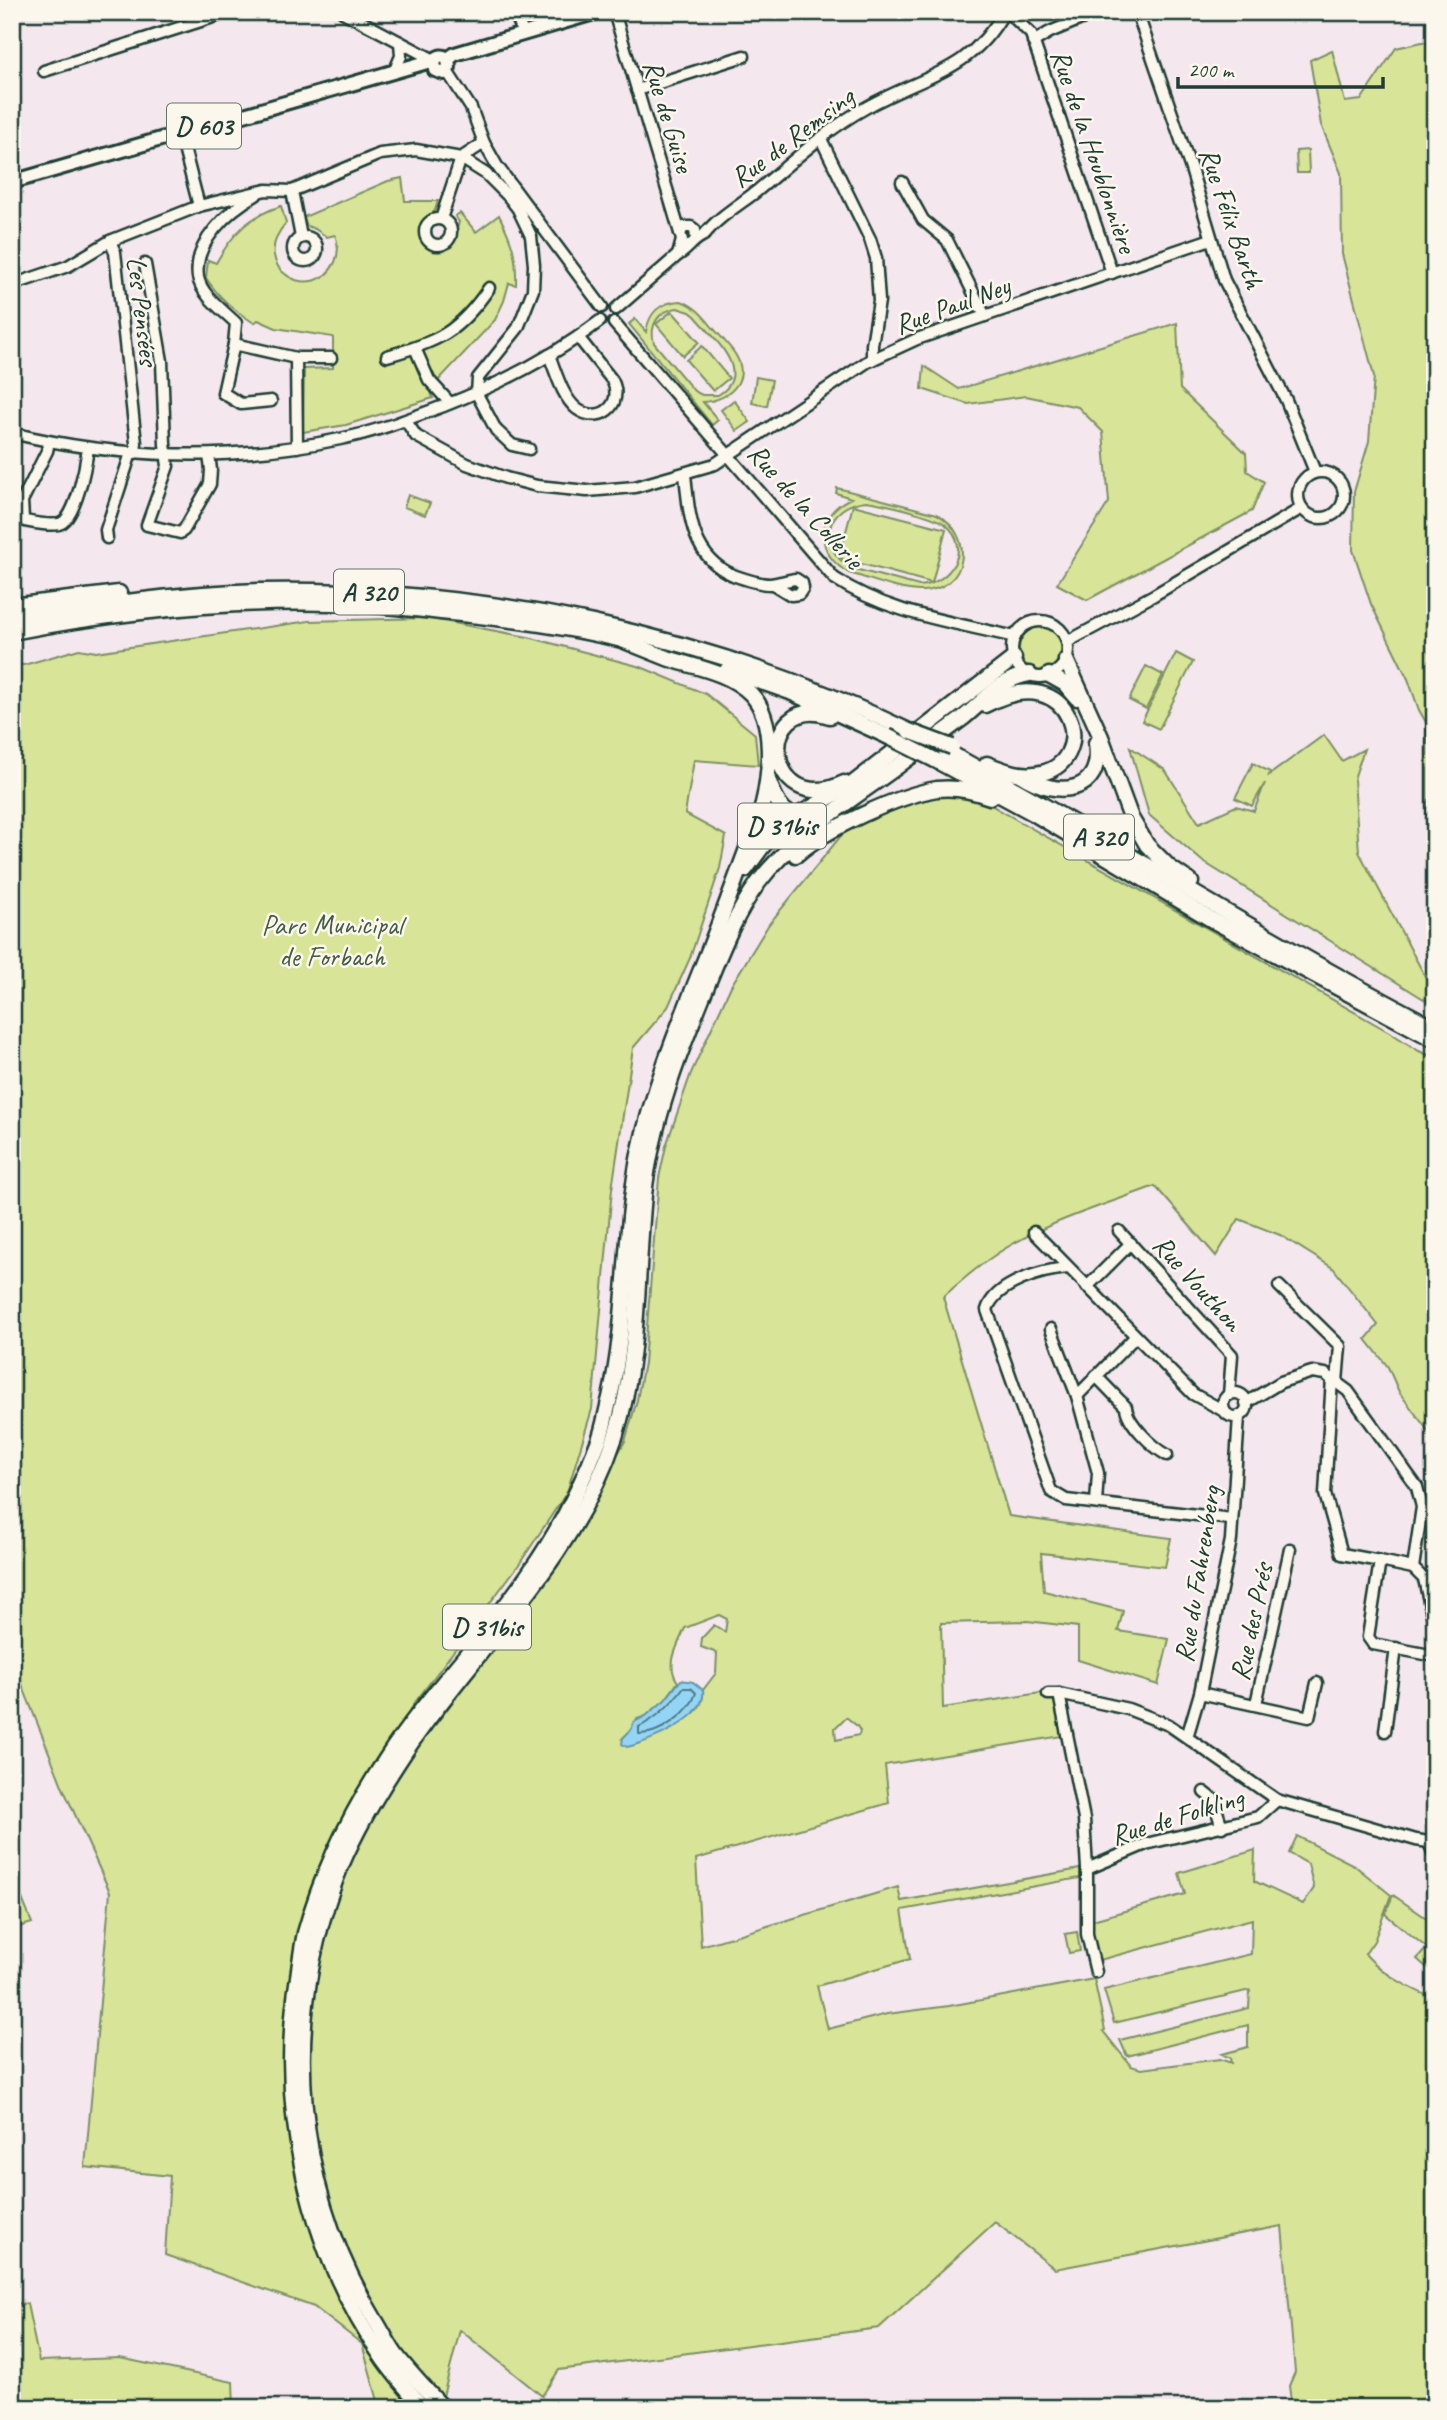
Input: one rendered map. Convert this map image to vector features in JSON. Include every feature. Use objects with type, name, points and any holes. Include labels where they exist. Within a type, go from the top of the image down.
[{"type":"highway","points":[[12,606],[61,598],[199,587],[258,591]]},
{"type":"highway","name":"A 320","points":[[12,620],[108,603],[258,591],[362,592],[493,604],[623,628],[769,671],[904,729],[1042,802],[1251,927],[1361,990],[1435,1028]]},
{"type":"highway","name":"A 320","points":[[12,632],[110,615],[214,606],[259,603],[361,604],[490,616],[551,625],[622,640],[725,669],[790,692],[887,736],[945,752],[1033,814],[1226,928],[1435,1040]]},
{"type":"highway","points":[[622,640],[737,683],[751,695],[762,711],[767,729],[769,782],[725,908]]},
{"type":"highway","name":"D 31bis","points":[[423,2408],[385,2361],[341,2283],[320,2233],[304,2178],[292,2094],[291,2016],[305,1936],[325,1875],[362,1796],[395,1745],[530,1573],[574,1500],[601,1434],[614,1379],[638,1161],[650,1107],[725,908],[749,863],[793,817],[833,796],[868,772],[1014,658]]},
{"type":"highway","points":[[1066,660],[1101,737],[1131,818],[1147,845],[1169,867],[1222,903],[1251,927]]},
{"type":"highway","name":"D 31bis","points":[[443,2408],[396,2355],[358,2292],[331,2230],[315,2176],[303,2093],[303,2015],[317,1940],[336,1878],[358,1830],[398,1762],[540,1577],[586,1508],[615,1435],[629,1377],[644,1190],[657,1122],[677,1062],[722,949],[737,919],[758,884],[777,862],[838,809],[965,716],[1004,683],[1016,676],[1029,674]]},
{"type":"highway","points":[[945,752],[1020,774],[1051,789],[1081,785],[1089,780],[1096,769],[1096,742],[1075,694],[1065,684],[1049,675]]},
{"type":"highway","points":[[965,716],[1015,693],[1033,692],[1049,696],[1063,706],[1071,721],[1073,736],[1070,750],[1063,760],[1050,770],[1036,774],[1020,774]]},
{"type":"highway","points":[[860,724],[811,712],[800,715],[781,732],[777,755],[781,768],[793,782],[808,788],[836,787],[868,772]]},
{"type":"highway","points":[[769,782],[778,802],[793,817],[813,820],[838,809]]},
{"type":"highway","points":[[722,949],[755,898],[778,872],[804,849],[840,827],[898,801],[939,789],[957,789],[983,794],[1033,814]]},
{"type":"main road","name":"D 603","points":[[12,182],[395,70],[410,66],[441,65],[455,54],[597,12]]},
{"type":"street","points":[[44,71],[229,12]]},
{"type":"street","points":[[343,12],[441,65],[471,108],[484,143],[497,166],[602,307]]},
{"type":"street","points":[[515,12],[523,33]]},
{"type":"street","name":"Rue de Guise","points":[[614,12],[637,90],[689,237]]},
{"type":"street","name":"Rue de la Houblonnière","points":[[1006,12],[1031,34],[1112,273]]},
{"type":"street","name":"Rue de Remsing","points":[[689,237],[704,235],[821,139],[870,105],[933,77],[973,52],[995,29],[1006,12]]},
{"type":"street","points":[[1033,42],[1098,12]]},
{"type":"street","name":"Rue Félix Barth","points":[[1137,12],[1191,169],[1224,280],[1286,400],[1315,472]]},
{"type":"street","points":[[1237,12],[1250,12]]},
{"type":"street","points":[[395,70],[401,57],[400,42]]},
{"type":"street","points":[[637,90],[744,56]]},
{"type":"street","points":[[180,133],[199,206]]},
{"type":"street","points":[[821,139],[870,239],[876,258],[879,301],[872,360]]},
{"type":"street","points":[[441,219],[461,158],[484,143]]},
{"type":"street","points":[[110,242],[199,206],[266,190],[292,191],[380,153],[416,150],[461,158],[495,182],[517,209],[531,236],[533,290],[518,328],[478,378],[477,394],[496,430],[512,445],[529,449]]},
{"type":"street","points":[[902,182],[923,220],[947,240],[985,316]]},
{"type":"street","points":[[266,190],[247,200],[221,220],[209,237],[200,258],[198,278],[210,298],[236,323],[223,393],[241,404],[271,401]]},
{"type":"street","points":[[292,191],[301,237]]},
{"type":"street","points":[[616,309],[678,255],[689,237]]},
{"type":"street","name":"Rue Paul Ney","points":[[406,421],[416,436],[467,464],[537,486],[587,491],[635,487],[715,464],[872,360],[917,340],[1210,239]]},
{"type":"street","name":"Les Pensées","points":[[12,285],[68,265],[110,242],[117,265],[133,453]]},
{"type":"street","points":[[145,264],[162,361],[165,454],[168,466],[148,525],[180,533],[184,530],[209,484],[209,455]]},
{"type":"street","points":[[387,356],[440,338],[461,325],[489,288]]},
{"type":"street","points":[[609,305],[616,309],[618,316],[614,323],[607,325],[600,321],[598,314],[602,307],[609,305]]},
{"type":"street","points":[[12,433],[88,448],[133,453],[209,455],[297,447],[343,439],[406,421],[477,394],[550,355],[600,321]]},
{"type":"street","name":"Rue de la Collerie","points":[[614,323],[834,578],[857,593],[898,610],[1015,637]]},
{"type":"street","points":[[550,355],[567,396],[576,408],[584,413],[604,412],[613,406],[617,388],[578,337]]},
{"type":"street","points":[[234,344],[296,358],[331,358]]},
{"type":"street","points":[[415,348],[429,380],[450,403]]},
{"type":"street","points":[[296,358],[297,447]]},
{"type":"street","points":[[48,442],[47,451],[22,501],[25,521],[58,524],[64,521],[75,502],[88,448]]},
{"type":"street","points":[[107,538],[106,530],[133,453]]},
{"type":"street","points":[[1325,471],[1336,476],[1345,493],[1339,510],[1326,518],[1316,518],[1302,508],[1298,500],[1301,482],[1315,472],[1325,471]]},
{"type":"street","points":[[685,474],[691,523],[707,557],[721,569],[743,579],[773,584]]},
{"type":"street","points":[[1067,642],[1188,576],[1302,508]]},
{"type":"street","points":[[1043,621],[1059,628],[1067,642],[1066,660],[1062,667],[1049,675],[1029,674],[1020,668],[1014,658],[1015,637],[1027,624],[1043,621]]},
{"type":"street","name":"Rue Vouthon","points":[[1119,1231],[1232,1355],[1229,1395]]},
{"type":"street","points":[[1034,1232],[1193,1394],[1231,1416],[1239,1416],[1246,1410],[1244,1397],[1239,1394],[1229,1395],[1223,1402],[1224,1411]]},
{"type":"street","name":"Rue Vouthon","points":[[1087,1287],[1131,1243]]},
{"type":"street","points":[[1068,1268],[1048,1269],[1001,1290],[989,1302],[987,1310],[1051,1491],[1066,1500],[1232,1519]]},
{"type":"street","points":[[1279,1286],[1340,1346],[1334,1380],[1325,1494],[1342,1553],[1435,1574]]},
{"type":"street","points":[[1051,1329],[1077,1396],[1098,1473],[1096,1503]]},
{"type":"street","points":[[1077,1396],[1135,1337]]},
{"type":"street","points":[[1247,1404],[1281,1382],[1312,1372],[1325,1374],[1348,1391],[1417,1487],[1422,1507],[1417,1571],[1424,1579],[1435,1628]]},
{"type":"street","points":[[1096,1376],[1126,1406],[1126,1415],[1154,1448],[1167,1455]]},
{"type":"street","name":"Rue du Fahrenberg","points":[[1187,1737],[1200,1693],[1231,1540],[1239,1416]]},
{"type":"street","name":"Rue des Prés","points":[[1256,1704],[1290,1549]]},
{"type":"street","points":[[1380,1561],[1368,1637],[1374,1644],[1435,1656]]},
{"type":"street","points":[[1385,1731],[1395,1648]]},
{"type":"street","points":[[1200,1693],[1309,1717],[1317,1683]]},
{"type":"street","points":[[1096,1972],[1087,1934],[1084,1819],[1053,1694],[1128,1709],[1169,1725],[1276,1800],[1432,1843],[1435,1856]]},
{"type":"street","points":[[1204,1792],[1213,1799],[1222,1827]]},
{"type":"street","name":"Rue de Folkling","points":[[1087,1869],[1146,1844],[1258,1817],[1276,1800]]},
{"type":"green space","points":[[1422,42],[1435,43],[1435,837],[1427,816],[1427,724],[1371,604],[1353,550],[1354,492],[1369,441],[1374,376],[1342,254],[1341,173],[1321,125],[1310,60],[1332,50],[1345,102],[1361,100],[1396,48]]},
{"type":"green space","points":[[1308,150],[1309,173],[1297,173],[1296,151]]},
{"type":"green space","points":[[402,178],[405,201],[438,201],[435,210],[421,229],[427,247],[451,248],[459,222],[455,216],[460,213],[476,232],[499,215],[513,248],[516,285],[509,283],[495,320],[437,382],[429,387],[433,398],[346,425],[303,432],[304,369],[333,368],[333,337],[276,328],[258,320],[254,323],[216,292],[206,278],[208,260],[216,263],[243,227],[259,215],[281,206],[286,223],[276,239],[274,254],[278,267],[288,276],[300,281],[313,281],[325,275],[335,262],[338,246],[335,235],[327,237],[307,226],[304,217],[388,181]]},
{"type":"green space","points":[[681,301],[699,312],[730,347],[740,364],[741,373],[735,387],[721,397],[703,402],[718,420],[712,425],[629,324],[635,319],[646,332],[657,309],[667,303]],"holes":[[[677,308],[690,312],[720,344],[731,366],[732,376],[728,386],[718,395],[702,395],[694,391],[654,343],[654,325],[660,316]]]},
{"type":"green space","points":[[672,311],[699,342],[683,356],[656,324]]},
{"type":"green space","points":[[1177,323],[1180,389],[1246,453],[1247,471],[1264,482],[1252,511],[1087,600],[1057,584],[1109,502],[1103,432],[1078,407],[1026,396],[968,404],[922,389],[924,366],[959,389]]},
{"type":"green space","points":[[702,346],[729,378],[713,391],[686,360]]},
{"type":"green space","points":[[756,377],[772,380],[767,406],[752,403]]},
{"type":"green space","points":[[734,400],[750,422],[737,431],[721,410]]},
{"type":"green space","points":[[837,488],[937,514],[949,523],[957,535],[961,547],[958,571],[950,581],[938,588],[923,591],[896,587],[849,573],[829,556],[823,534],[831,514],[851,498],[836,493]],"holes":[[[866,501],[919,513],[945,524],[958,544],[958,554],[948,572],[930,584],[919,586],[851,568],[840,560],[833,550],[830,528],[841,510]]]},
{"type":"green space","points":[[408,495],[430,503],[425,515],[404,507]]},
{"type":"green space","points":[[853,505],[946,529],[932,583],[839,558]]},
{"type":"green space","name":"Parc Municipal de Forbach","points":[[427,618],[528,637],[641,667],[706,694],[755,734],[758,765],[694,760],[685,814],[726,836],[720,868],[690,958],[668,1007],[633,1048],[612,1189],[592,1409],[567,1492],[520,1563],[413,1705],[436,1724],[553,1569],[625,1441],[644,1363],[659,1178],[666,1146],[691,1073],[731,986],[769,924],[844,832],[902,804],[940,792],[989,804],[1435,1058],[1435,1440],[1399,1392],[1388,1367],[1366,1339],[1378,1325],[1333,1268],[1280,1235],[1239,1219],[1216,1256],[1155,1186],[1064,1220],[1011,1245],[967,1276],[943,1297],[1009,1516],[1171,1538],[1165,1567],[1041,1553],[1044,1591],[1123,1611],[1118,1631],[1169,1639],[1158,1685],[1078,1660],[1078,1627],[1027,1621],[941,1623],[943,1708],[1054,1691],[1062,1736],[885,1765],[889,1803],[696,1859],[701,1946],[898,1887],[901,1901],[1080,1869],[1080,1878],[902,1910],[910,1959],[817,1986],[828,2029],[887,2014],[949,2006],[1094,1979],[1105,2030],[1103,2031],[1131,2066],[1141,2069],[1220,2059],[1231,2063],[1230,2058],[1222,2054],[1248,2047],[1248,2025],[1127,2056],[1120,2040],[1249,2008],[1250,1990],[1114,2023],[1104,1990],[1251,1954],[1252,1919],[1096,1961],[1089,1921],[1185,1894],[1179,1873],[1255,1850],[1254,1881],[1303,1904],[1314,1888],[1308,1864],[1289,1853],[1297,1836],[1354,1865],[1391,1895],[1374,1941],[1365,1954],[1397,1980],[1435,1999],[1435,2408],[1292,2408],[1289,2386],[1295,2372],[1282,2226],[1055,2269],[995,2222],[879,2328],[559,2370],[542,2396],[460,2330],[440,2408],[380,2408],[362,2344],[314,2307],[165,2255],[170,2176],[85,2167],[110,1892],[63,1788],[12,1659],[12,664],[24,665],[79,649],[96,652],[309,621]],"holes":[[[719,1615],[727,1619],[725,1632],[714,1625],[702,1638],[701,1647],[717,1653],[716,1673],[703,1690],[702,1702],[696,1711],[674,1725],[623,1738],[637,1719],[646,1716],[665,1700],[678,1682],[674,1675],[673,1662],[685,1628]],[[846,1717],[857,1726],[859,1735],[836,1740],[835,1728]]]},
{"type":"green space","points":[[1041,627],[1056,634],[1063,649],[1056,664],[1041,671],[1026,664],[1019,649],[1026,634]]},
{"type":"green space","points":[[1176,653],[1193,662],[1159,729],[1142,721]]},
{"type":"green space","points":[[1146,666],[1163,675],[1146,709],[1129,700]]},
{"type":"green space","points":[[1324,735],[1342,761],[1364,749],[1354,779],[1359,852],[1428,982],[1435,984],[1435,1006],[1202,861],[1149,815],[1130,747],[1165,770],[1199,823],[1236,806],[1254,811],[1265,783],[1252,806],[1235,798],[1253,763],[1270,772],[1269,775]]},
{"type":"green space","points":[[12,1874],[32,1923],[12,1929]]},
{"type":"green space","points":[[1393,1895],[1435,1924],[1435,1954],[1426,1967],[1417,1959],[1427,1948],[1385,1914]]},
{"type":"green space","points":[[1077,1932],[1080,1951],[1069,1953],[1065,1934]]},
{"type":"green space","points":[[12,2303],[27,2304],[39,2361],[120,2358],[233,2382],[234,2408],[34,2408],[12,2399]]},
{"type":"water","points":[[681,1680],[693,1682],[703,1690],[702,1700],[696,1710],[675,1727],[649,1740],[627,1747],[622,1744],[634,1722],[665,1700]]}]
